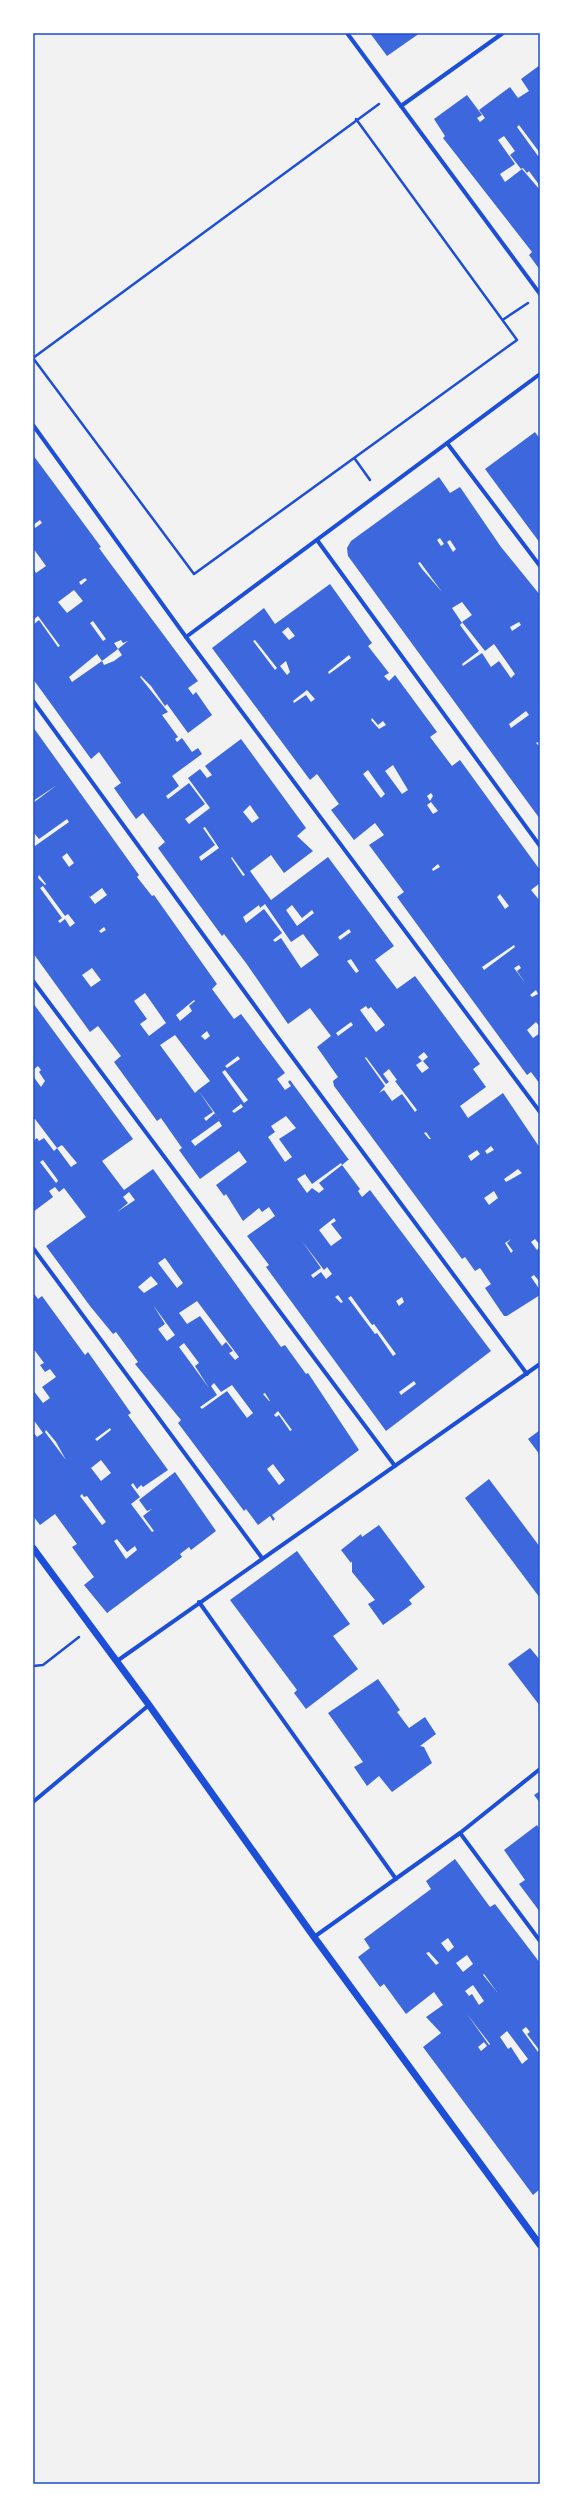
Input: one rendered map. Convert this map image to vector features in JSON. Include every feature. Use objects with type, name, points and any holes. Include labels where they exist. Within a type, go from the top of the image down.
[{"type":"street","points":[[347,33],[540,294]]},
{"type":"street","points":[[401,106],[503,33]]},
{"type":"street","points":[[186,637],[540,374]]},
{"type":"street","points":[[33,425],[186,637],[540,1112]]},
{"type":"street","points":[[447,443],[540,566]]},
{"type":"street","points":[[317,540],[540,846]]},
{"type":"street","points":[[33,701],[276,1035],[527,1374]]},
{"type":"street","points":[[33,981],[395,1466]]},
{"type":"street","points":[[33,1248],[262,1558]]},
{"type":"street","points":[[117,1661],[540,1364]]},
{"type":"street","points":[[33,1548],[149,1705],[314,1937],[540,2245]]},
{"type":"street","points":[[199,1602],[396,1879]]},
{"type":"street","points":[[33,1802],[149,1705]]},
{"type":"street","points":[[314,1937],[460,1833],[540,1769]]},
{"type":"street","points":[[460,1833],[540,1941]]},
{"type":"path","points":[[356,120],[504,319],[517,340],[355,459],[194,574],[33,358],[356,120],[393,94]]},
{"type":"path","points":[[504,319],[534,299]]},
{"type":"path","points":[[355,459],[380,493]]},
{"type":"path","points":[[33,1666],[43,1665],[60,1654],[90,1626]]},
{"type":"building","points":[[370,33],[420,33],[387,56]]},
{"type":"building","points":[[540,65],[540,153],[519,125],[517,127],[538,156],[540,155],[540,186],[529,171],[527,173],[523,168],[521,169],[510,155],[515,151],[504,136],[498,140],[515,164],[500,174],[505,182],[522,169],[540,190],[540,270],[529,255],[532,252],[443,138],[445,136],[434,119],[467,95],[482,115],[477,118],[480,122],[485,118],[479,110],[510,87],[518,98],[529,91],[521,79]]},
{"type":"building","points":[[535,432],[540,439],[540,543],[485,469]]},
{"type":"building","points":[[33,455],[101,547],[99,548],[198,681],[188,688],[193,695],[196,692],[212,715],[188,733],[167,704],[165,706],[151,686],[141,676],[140,677],[168,712],[162,715],[178,737],[175,739],[177,742],[182,738],[192,752],[198,748],[202,754],[172,776],[179,786],[166,796],[168,799],[189,783],[205,804],[185,819],[189,824],[210,808],[188,778],[200,769],[207,778],[212,775],[205,766],[241,739],[306,828],[297,836],[313,851],[284,873],[271,855],[250,871],[271,900],[328,857],[394,946],[375,960],[397,989],[415,976],[480,1064],[473,1069],[486,1087],[460,1106],[468,1118],[503,1093],[540,1148],[540,1245],[535,1239],[531,1242],[537,1250],[540,1247],[540,1282],[534,1275],[531,1277],[540,1290],[540,1295],[507,1316],[504,1316],[485,1288],[491,1284],[480,1268],[475,1271],[465,1257],[462,1259],[334,1086],[333,1081],[338,1077],[317,1047],[331,1036],[310,1008],[288,1024],[246,963],[224,934],[222,936],[158,848],[165,842],[143,813],[136,819],[114,788],[121,783],[99,752],[91,759],[33,679],[33,625],[39,620],[58,647],[60,646],[38,616],[33,620],[33,568],[36,573],[46,566],[33,548]],"holes":[[[40,520],[42,523],[35,528],[33,525]],[[85,578],[87,580],[81,585],[79,582]],[[74,590],[83,601],[67,613],[58,602]],[[93,621],[106,639],[103,641],[90,623]],[[121,640],[123,643],[128,641],[118,649],[114,643]],[[118,649],[122,655],[114,661],[104,665],[102,661]],[[97,654],[102,661],[72,682],[69,677]],[[250,805],[259,818],[252,823],[243,812]],[[205,827],[219,848],[201,861],[199,857],[215,845],[203,828]],[[232,857],[245,875],[243,876],[231,858]],[[265,904],[291,942],[303,934],[319,955],[301,968],[281,938],[275,942],[273,940],[282,933],[264,909],[246,923],[243,917],[259,905],[260,908]],[[292,905],[302,918],[312,910],[314,913],[297,926],[286,910]],[[349,929],[351,932],[340,940],[338,937]],[[351,959],[359,971],[356,973],[347,961]],[[366,1006],[368,1009],[371,1007],[385,1025],[376,1032],[360,1010]],[[351,1022],[353,1025],[338,1036],[336,1033]],[[424,1052],[428,1057],[423,1061],[429,1068],[422,1073],[416,1065],[422,1061],[418,1057]],[[366,1057],[386,1084],[389,1082],[383,1074],[389,1069],[397,1080],[395,1081],[417,1110],[415,1112],[402,1094],[392,1101],[384,1090],[379,1093],[385,1086],[365,1058]],[[426,1132],[431,1139],[429,1139],[424,1133]],[[491,1146],[494,1150],[487,1154],[485,1151]],[[477,1150],[480,1154],[471,1161],[468,1156]],[[518,1169],[522,1173],[506,1182],[504,1179]],[[494,1191],[498,1198],[489,1205],[484,1198]],[[511,1239],[507,1243],[513,1251],[511,1253],[505,1243]]]},
{"type":"building","points":[[439,477],[450,493],[460,487],[501,547],[540,595],[540,741],[536,743],[540,747],[540,819],[348,556],[347,548],[351,541]],"holes":[[[440,538],[444,544],[441,546],[437,540]],[[450,540],[456,549],[453,552],[447,542]],[[420,562],[442,592],[418,563]],[[462,602],[472,615],[462,622],[485,651],[494,644],[515,674],[511,678],[499,661],[491,667],[482,653],[463,666],[462,664],[479,651],[460,625],[462,623],[452,608]],[[519,622],[521,625],[512,631],[510,627]],[[526,711],[529,715],[511,728],[509,724]]]},
{"type":"building","points":[[330,584],[372,643],[368,646],[389,673],[384,676],[389,681],[395,675],[437,732],[430,737],[452,766],[460,760],[540,870],[540,883],[531,890],[540,901],[540,1027],[536,1022],[527,1030],[533,1038],[540,1033],[540,1084],[531,1072],[527,1075],[397,897],[404,892],[369,845],[384,835],[375,823],[354,840],[331,810],[339,804],[317,774],[310,780],[212,648],[264,608],[275,624]],"holes":[[[288,627],[295,636],[289,640],[282,632]],[[255,640],[277,668],[275,670],[253,641]],[[349,655],[351,658],[329,674],[328,672]],[[286,661],[290,672],[287,675],[280,666]],[[307,690],[315,699],[311,702],[306,695],[294,703],[293,701]],[[372,718],[378,725],[383,721],[386,725],[379,729],[371,720]],[[393,765],[408,790],[402,794],[385,771]],[[368,770],[385,794],[381,798],[363,774]],[[431,793],[433,796],[430,801],[427,796]],[[431,802],[438,811],[433,814],[427,805]],[[438,864],[440,867],[433,871],[432,869]],[[500,894],[509,906],[505,909],[497,897]],[[514,945],[515,947],[484,970],[482,967]],[[519,965],[521,968],[517,971],[526,984],[514,968]],[[536,990],[538,994],[532,997],[530,995]]]},
{"type":"building","points":[[33,727],[139,875],[137,877],[152,896],[154,895],[217,984],[212,989],[234,1019],[241,1014],[285,1073],[277,1079],[285,1090],[291,1086],[288,1082],[290,1080],[349,1160],[342,1165],[360,1189],[358,1191],[362,1197],[370,1190],[491,1351],[386,1431],[266,1267],[269,1265],[247,1236],[275,1216],[269,1207],[262,1212],[259,1208],[243,1221],[226,1194],[224,1196],[216,1185],[247,1162],[239,1151],[200,1179],[179,1150],[182,1148],[161,1118],[157,1121],[114,1062],[121,1056],[98,1026],[90,1032],[33,953],[33,843],[35,846],[69,822],[67,819],[39,839],[33,832],[33,803],[57,785],[33,801]],"holes":[[[67,853],[74,863],[69,867],[62,857]],[[39,875],[46,884],[45,885],[38,878]],[[43,886],[65,916],[68,914],[75,923],[70,927],[65,919],[60,923],[58,921],[62,918],[40,888]],[[102,888],[107,895],[95,904],[88,895],[90,897]],[[104,927],[106,930],[101,933],[99,931]],[[92,968],[101,980],[91,987],[82,975]],[[145,993],[166,1023],[149,1036],[140,1024],[147,1019],[134,1001]],[[194,1000],[195,1001],[189,1006],[192,1011],[180,1021],[176,1015]],[[207,1031],[210,1036],[205,1040],[201,1036]],[[175,1035],[210,1081],[195,1093],[160,1045]],[[238,1056],[240,1059],[227,1068],[225,1066]],[[225,1070],[248,1100],[244,1103],[222,1072]],[[198,1090],[215,1113],[206,1121],[204,1118],[213,1112]],[[241,1104],[243,1107],[234,1113],[232,1111]],[[286,1116],[296,1128],[279,1139],[292,1157],[285,1162],[268,1137],[275,1132],[271,1126]],[[219,1121],[222,1126],[195,1146],[191,1141]],[[341,1163],[342,1165],[319,1183],[324,1189],[319,1193],[312,1188],[307,1193],[297,1179],[305,1174],[312,1184]],[[334,1218],[336,1221],[331,1224],[342,1238],[331,1246],[319,1230]],[[302,1241],[324,1270],[327,1267],[332,1274],[326,1279],[321,1272],[313,1278],[311,1275],[321,1268]],[[338,1295],[343,1302],[341,1303],[335,1297]],[[351,1296],[396,1354],[393,1356],[377,1333],[375,1334],[348,1298]],[[402,1297],[404,1302],[399,1306],[396,1301]],[[414,1381],[416,1384],[401,1395],[399,1392]]]},
{"type":"building","points":[[33,1003],[133,1139],[102,1161],[124,1190],[153,1169],[281,1347],[285,1345],[306,1374],[308,1373],[359,1450],[272,1515],[275,1519],[273,1521],[270,1516],[258,1525],[246,1509],[244,1511],[178,1423],[181,1420],[135,1364],[138,1362],[116,1332],[113,1334],[90,1306],[46,1246],[86,1217],[64,1188],[59,1192],[55,1187],[49,1191],[53,1197],[33,1212],[33,1141],[37,1138],[39,1141],[44,1138],[54,1151],[57,1148],[35,1119],[33,1120],[33,1076],[41,1087],[45,1081],[39,1072],[41,1070],[38,1066],[33,1070]],"holes":[[[62,1145],[77,1163],[71,1167],[57,1148]],[[43,1160],[58,1181],[56,1183],[40,1162]],[[129,1192],[135,1200],[117,1212],[128,1203],[123,1197]],[[165,1258],[183,1283],[177,1288],[158,1263]],[[151,1276],[158,1284],[144,1293],[138,1287]],[[197,1301],[239,1357],[235,1360],[229,1353],[233,1351],[226,1342],[222,1346],[200,1316],[187,1324],[179,1313]],[[153,1305],[175,1335],[167,1341],[158,1329],[165,1324]],[[184,1343],[199,1363],[195,1366],[209,1388],[179,1347]],[[214,1383],[221,1392],[232,1385],[253,1413],[247,1418],[227,1391],[202,1409],[200,1407],[217,1395],[211,1386]],[[265,1393],[269,1401],[263,1394]],[[278,1411],[292,1430],[290,1431],[279,1415],[276,1417],[274,1415]],[[273,1464],[285,1480],[279,1485],[267,1469]]]},
{"type":"building","points":[[33,1292],[38,1299],[42,1296],[85,1355],[88,1352],[131,1413],[128,1415],[168,1470],[143,1487],[141,1485],[137,1489],[133,1483],[131,1485],[140,1497],[131,1504],[152,1532],[154,1531],[143,1516],[152,1509],[147,1511],[139,1500],[175,1472],[216,1531],[191,1550],[189,1547],[180,1554],[182,1557],[107,1613],[84,1585],[94,1577],[72,1547],[77,1544],[55,1514],[40,1525],[33,1516],[33,1432],[37,1437],[43,1433],[33,1419],[33,1390],[43,1403],[50,1398],[42,1387],[56,1377],[50,1369],[45,1372],[40,1365],[44,1363],[33,1348]],"holes":[[[110,1428],[111,1430],[97,1441],[95,1439]],[[46,1430],[56,1442],[66,1460],[45,1432]],[[101,1460],[111,1473],[101,1481],[91,1468]],[[82,1494],[84,1497],[87,1496],[106,1522],[102,1525],[80,1496]],[[117,1539],[127,1552],[135,1546],[137,1550],[126,1559],[114,1541]]]},
{"type":"building","points":[[540,1430],[540,1455],[528,1439]]},
{"type":"building","points":[[489,1479],[540,1547],[540,1598],[465,1498]]},
{"type":"building","points":[[379,1525],[425,1587],[409,1600],[412,1604],[383,1625],[368,1604],[375,1600],[352,1572],[352,1561],[351,1563],[341,1550],[361,1534],[362,1537]]},
{"type":"building","points":[[297,1551],[350,1624],[333,1636],[358,1669],[306,1709],[294,1693],[297,1690],[230,1600]]},
{"type":"building","points":[[530,1648],[540,1660],[540,1706],[508,1664]]},
{"type":"building","points":[[378,1679],[400,1710],[397,1712],[409,1728],[425,1717],[436,1734],[420,1746],[424,1747],[432,1763],[392,1792],[379,1776],[367,1786],[354,1767],[363,1762],[328,1713]]},
{"type":"building","points":[[540,1791],[540,1803],[534,1795]]},
{"type":"building","points":[[537,1825],[540,1830],[540,1912],[519,1884],[525,1880],[504,1850]]},
{"type":"building","points":[[455,1859],[490,1907],[495,1904],[540,1963],[540,2051],[540,2189],[533,2195],[423,2047],[441,2033],[426,2017],[443,2005],[434,1992],[406,2014],[384,1984],[380,1987],[358,1957],[370,1948],[364,1939],[431,1889],[426,1881]],"holes":[[[448,1938],[454,1947],[448,1952],[441,1943]],[[429,1952],[439,1963],[436,1965],[426,1953]],[[467,1955],[473,1964],[463,1972],[456,1963]],[[484,1974],[497,1992],[483,1975]],[[473,1985],[484,2001],[479,2005],[472,1994],[469,1996],[465,1991]],[[467,2014],[490,2044],[489,2045]],[[526,2027],[530,2032],[527,2034],[540,2051],[538,2052],[522,2030]],[[507,2031],[528,2059],[522,2064],[511,2047],[508,2049],[500,2037]],[[484,2042],[487,2046],[481,2051],[478,2047]]]}]
